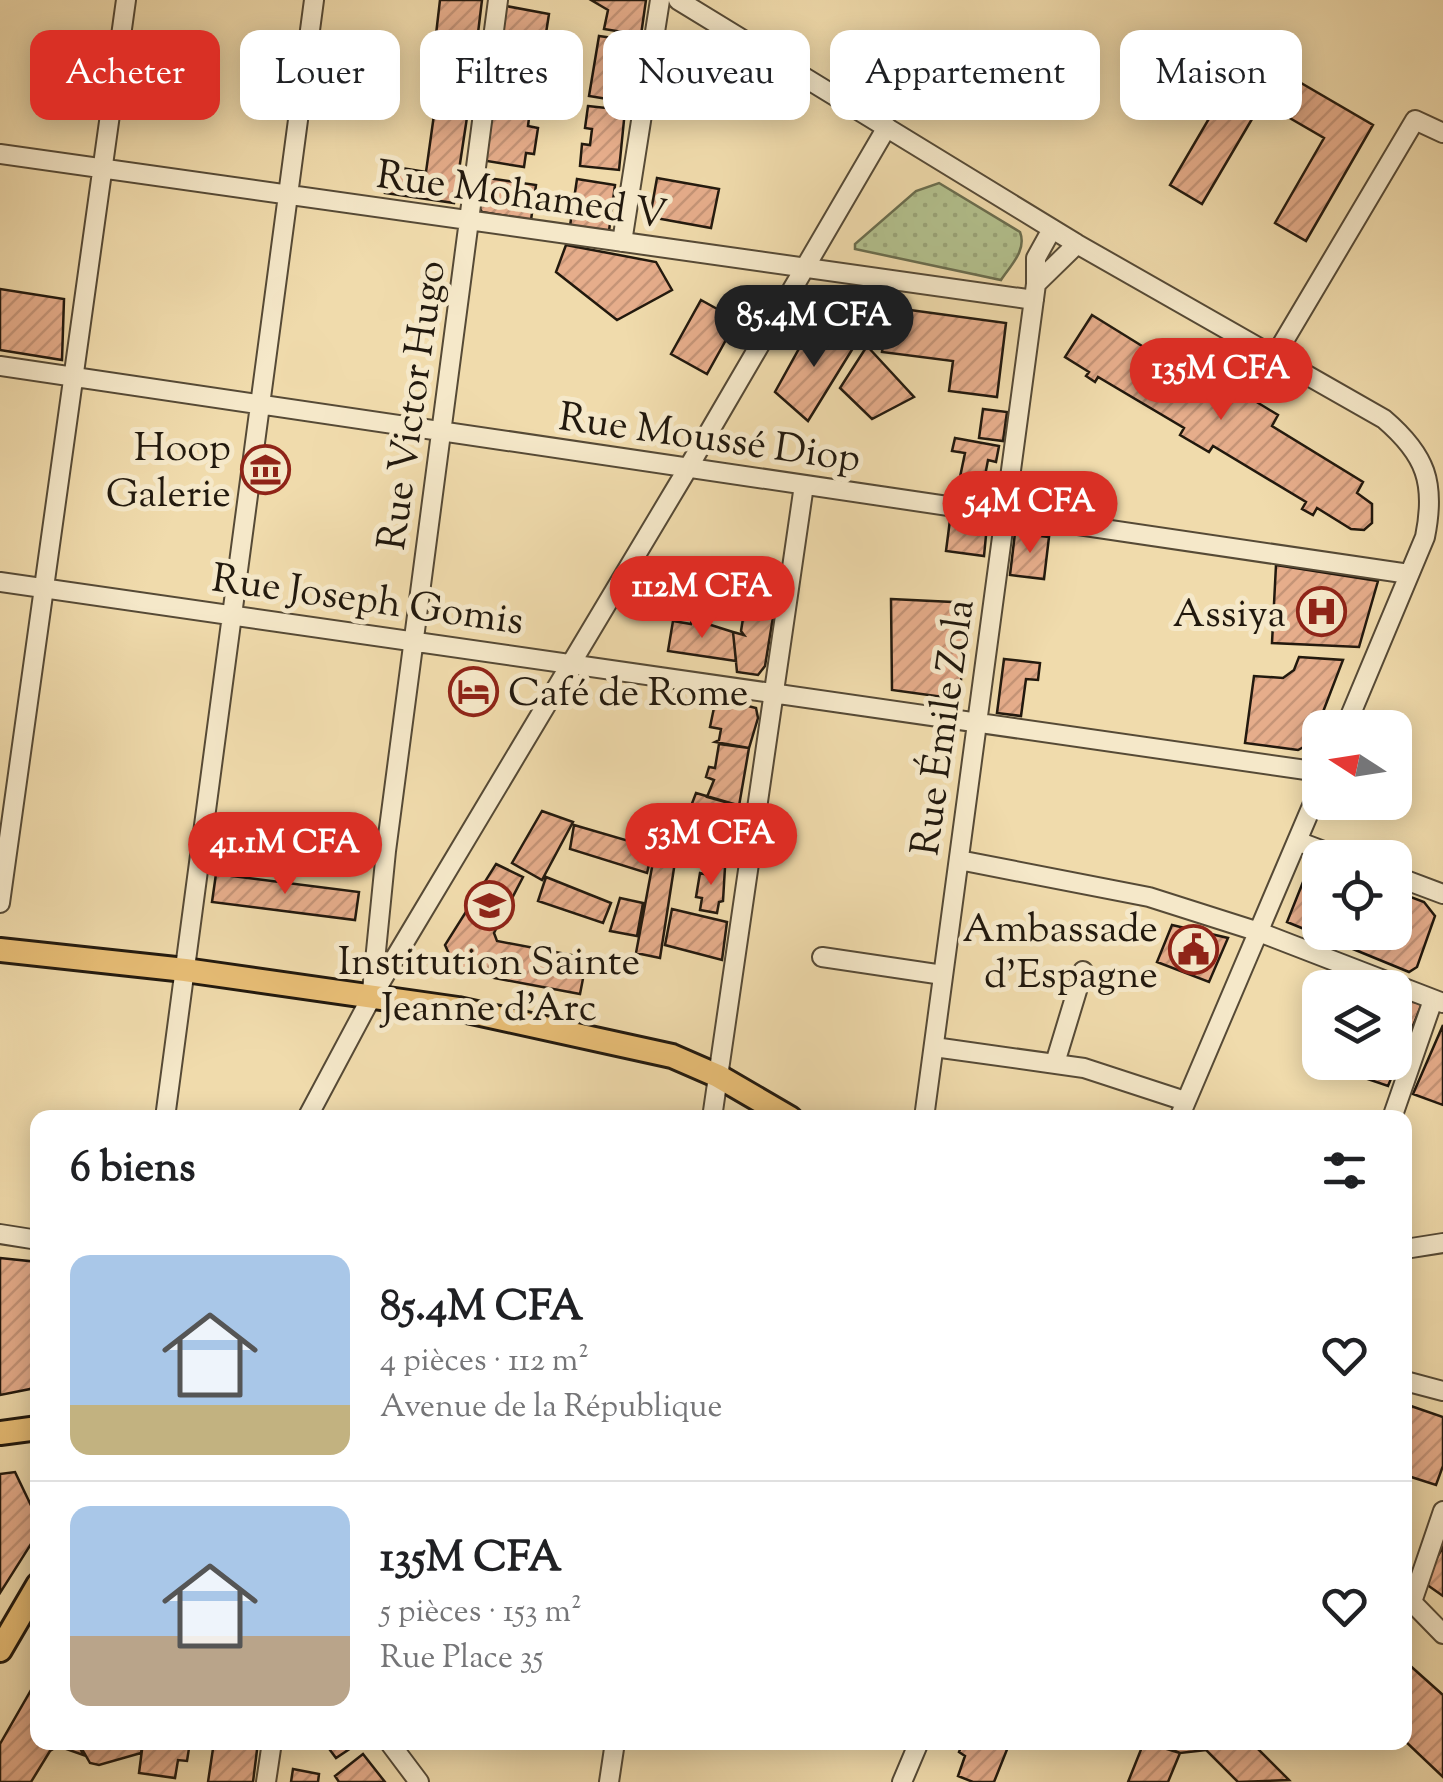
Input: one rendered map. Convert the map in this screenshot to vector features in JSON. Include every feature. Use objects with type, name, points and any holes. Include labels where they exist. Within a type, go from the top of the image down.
[{"type":"main road","points":[[0,950],[185,970],[458,1009],[672,1056],[718,1076],[776,1110]]},
{"type":"main road","points":[[0,1433],[30,1429]]},
{"type":"main road","points":[[0,1650],[30,1599]]},
{"type":"street","points":[[0,904],[126,0]]},
{"type":"street","points":[[167,1110],[314,0]]},
{"type":"street","name":"Rue Victor Hugo","points":[[371,998],[386,851],[498,0]]},
{"type":"street","points":[[622,242],[660,0]]},
{"type":"street","points":[[678,0],[1077,244],[1384,419],[1409,440],[1428,478],[1431,507],[1425,538],[1352,710]]},
{"type":"street","points":[[1275,356],[1415,120],[1443,133]]},
{"type":"street","points":[[311,1110],[371,998],[886,128]]},
{"type":"street","name":"Rue Mohamed V","points":[[0,154],[804,268],[1035,292]]},
{"type":"street","name":"Rue Émile Zola","points":[[925,1110],[1035,292],[1036,258],[1052,229]]},
{"type":"street","points":[[1035,292],[1077,244]]},
{"type":"street","name":"Rue Moussé Diop","points":[[0,366],[1409,574]]},
{"type":"street","points":[[713,1110],[804,485]]},
{"type":"street","name":"Rue Joseph Gomis","points":[[0,582],[1302,769]]},
{"type":"street","points":[[934,1047],[1055,1063],[1111,1075],[1182,1109],[1306,820]]},
{"type":"street","points":[[204,828],[386,851]]},
{"type":"street","points":[[1297,841],[1302,843]]},
{"type":"street","points":[[958,860],[1134,894],[1260,932],[1438,1001],[1395,1110]]},
{"type":"street","points":[[1412,882],[1443,894]]},
{"type":"street","points":[[822,957],[943,975]]},
{"type":"street","points":[[1055,1063],[1083,971]]},
{"type":"street","points":[[0,1234],[30,1239]]},
{"type":"street","points":[[1412,1248],[1443,1244]]},
{"type":"street","points":[[1412,1383],[1443,1391]]},
{"type":"street","points":[[1412,1590],[1443,1512]]},
{"type":"street","points":[[1412,1601],[1443,1634]]},
{"type":"street","points":[[266,1782],[271,1750]]},
{"type":"street","points":[[395,1750],[419,1782]]},
{"type":"street","points":[[609,1782],[615,1750]]},
{"type":"street","points":[[902,1782],[915,1750]]},
{"type":"green space","points":[[939,183],[1020,232],[1020,251],[1001,280],[855,249],[855,244],[916,191]]},
{"type":"building","points":[[440,0],[482,0],[478,30],[437,30]]},
{"type":"building","points":[[591,0],[646,0],[642,30],[604,29],[608,10]]},
{"type":"building","points":[[506,6],[549,14],[546,30],[503,30]]},
{"type":"building","points":[[599,36],[603,37],[603,98],[589,96]]},
{"type":"building","points":[[1302,84],[1373,125],[1306,241],[1275,223],[1324,138],[1293,120],[1302,120]]},
{"type":"building","points":[[588,106],[603,108],[603,120],[624,120],[619,170],[580,166],[582,144],[590,145],[592,129],[585,128]]},
{"type":"building","points":[[433,120],[467,120],[454,203],[385,193],[389,166],[426,172]]},
{"type":"building","points":[[487,120],[529,120],[528,126],[538,128],[534,154],[526,153],[524,167],[481,160]]},
{"type":"building","points":[[1208,120],[1251,120],[1202,204],[1170,185]]},
{"type":"building","points":[[481,177],[536,185],[531,220],[482,212],[477,205]]},
{"type":"building","points":[[657,178],[719,189],[711,228],[650,217]]},
{"type":"building","points":[[577,179],[615,185],[609,231],[570,226]]},
{"type":"building","points":[[566,245],[656,262],[672,290],[617,320],[556,272]]},
{"type":"building","points":[[0,289],[64,299],[62,360],[0,350]]},
{"type":"building","points":[[701,300],[737,320],[707,374],[671,354]]},
{"type":"building","points":[[888,307],[1006,323],[997,397],[949,391],[953,361],[882,352]]},
{"type":"building","points":[[1092,315],[1231,401],[1237,390],[1278,415],[1272,426],[1363,482],[1357,493],[1372,504],[1372,523],[1364,530],[1351,529],[1317,508],[1313,515],[1302,509],[1306,502],[1213,446],[1209,452],[1180,435],[1184,428],[1098,377],[1095,382],[1086,376],[1089,372],[1065,357]]},
{"type":"building","points":[[811,327],[858,340],[808,421],[775,392]]},
{"type":"building","points":[[867,346],[914,397],[872,419],[840,388]]},
{"type":"building","points":[[983,409],[1007,412],[1003,441],[979,438]]},
{"type":"building","points":[[955,438],[999,446],[996,462],[988,460],[984,481],[960,477],[965,453],[952,451]]},
{"type":"building","points":[[950,520],[987,525],[984,556],[946,551]]},
{"type":"building","points":[[1015,533],[1049,537],[1044,579],[1010,575]]},
{"type":"building","name":"Assiya","points":[[1276,565],[1378,581],[1359,647],[1272,643]]},
{"type":"building","points":[[891,599],[973,603],[958,699],[892,690]]},
{"type":"building","points":[[746,600],[775,605],[765,666],[758,675],[737,672],[733,632],[744,635],[741,631]]},
{"type":"building","points":[[692,619],[733,632],[736,661],[668,651],[673,621],[691,624]]},
{"type":"building","points":[[1299,657],[1343,660],[1324,710],[1302,710],[1302,748],[1245,743],[1254,676],[1283,678],[1294,670]]},
{"type":"building","points":[[1004,659],[1040,663],[1038,680],[1026,679],[1021,716],[997,713]]},
{"type":"building","points":[[716,698],[756,708],[758,718],[749,748],[715,742],[721,729],[710,727]]},
{"type":"building","points":[[719,744],[749,748],[739,806],[707,797],[714,780],[706,777],[709,767],[715,768]]},
{"type":"building","points":[[696,793],[744,807],[737,858],[691,841],[696,830],[683,827]]},
{"type":"building","points":[[542,811],[573,822],[542,880],[512,863]]},
{"type":"building","points":[[574,825],[653,848],[647,873],[570,849]]},
{"type":"building","points":[[656,846],[677,849],[660,958],[636,953]]},
{"type":"building","name":"Institution Sainte Jeanne d'Arc","points":[[496,864],[523,877],[494,933],[497,941],[587,958],[580,994],[457,971],[445,945]]},
{"type":"building","points":[[706,864],[725,867],[723,901],[719,902],[717,913],[700,910],[702,898],[696,897],[700,873],[704,874]]},
{"type":"building","points":[[216,874],[359,892],[355,920],[212,902]]},
{"type":"building","points":[[546,877],[611,903],[603,923],[538,901]]},
{"type":"building","points":[[1302,884],[1302,928],[1287,922]]},
{"type":"building","points":[[1412,897],[1424,902],[1435,916],[1417,967],[1404,970],[1355,950],[1412,950]]},
{"type":"building","points":[[620,898],[643,903],[637,936],[610,931]]},
{"type":"building","points":[[672,909],[727,922],[722,960],[665,945]]},
{"type":"building","name":"Ambassade d’Espagne","points":[[1172,925],[1228,938],[1209,982],[1157,962]]},
{"type":"building","points":[[1412,1001],[1422,1004],[1412,1028]]},
{"type":"building","points":[[1443,1025],[1443,1105],[1413,1094]]},
{"type":"building","points":[[0,1258],[30,1261],[30,1389],[0,1395]]},
{"type":"building","points":[[1412,1406],[1443,1417],[1443,1466],[1436,1485],[1412,1477]]},
{"type":"building","points":[[15,1472],[30,1503],[30,1546],[0,1593],[0,1474]]},
{"type":"building","points":[[1443,1547],[1443,1596],[1423,1582]]},
{"type":"building","points":[[1412,1667],[1443,1695],[1443,1777],[1412,1748]]},
{"type":"building","points":[[30,1692],[30,1750],[52,1750],[31,1782],[0,1782],[0,1744]]},
{"type":"building","points":[[83,1750],[142,1750],[99,1765],[90,1763]]},
{"type":"building","points":[[142,1750],[189,1750],[187,1761],[178,1760],[175,1778],[139,1773]]},
{"type":"building","points":[[213,1750],[257,1750],[253,1782],[208,1782]]},
{"type":"building","points":[[330,1750],[348,1750],[336,1758]]},
{"type":"building","points":[[1007,1750],[994,1782],[973,1782],[958,1776],[965,1756],[959,1752]]},
{"type":"building","points":[[1141,1750],[1180,1753],[1168,1782],[1128,1782]]},
{"type":"building","points":[[1206,1750],[1259,1750],[1289,1780],[1238,1782]]},
{"type":"building","points":[[363,1754],[385,1782],[339,1782],[335,1776]]},
{"type":"building","points":[[293,1769],[319,1774],[318,1782],[291,1782]]},
{"type":"place","name":"Hoop Galerie","points":[[266,469]]},
{"type":"place","name":"Assiya","points":[[1321,612]]},
{"type":"place","name":"Café de Rome","points":[[473,691]]},
{"type":"place","name":"Institution Sainte Jeanne d'Arc","points":[[489,905]]},
{"type":"place","name":"Ambassade d’Espagne","points":[[1193,950]]}]
